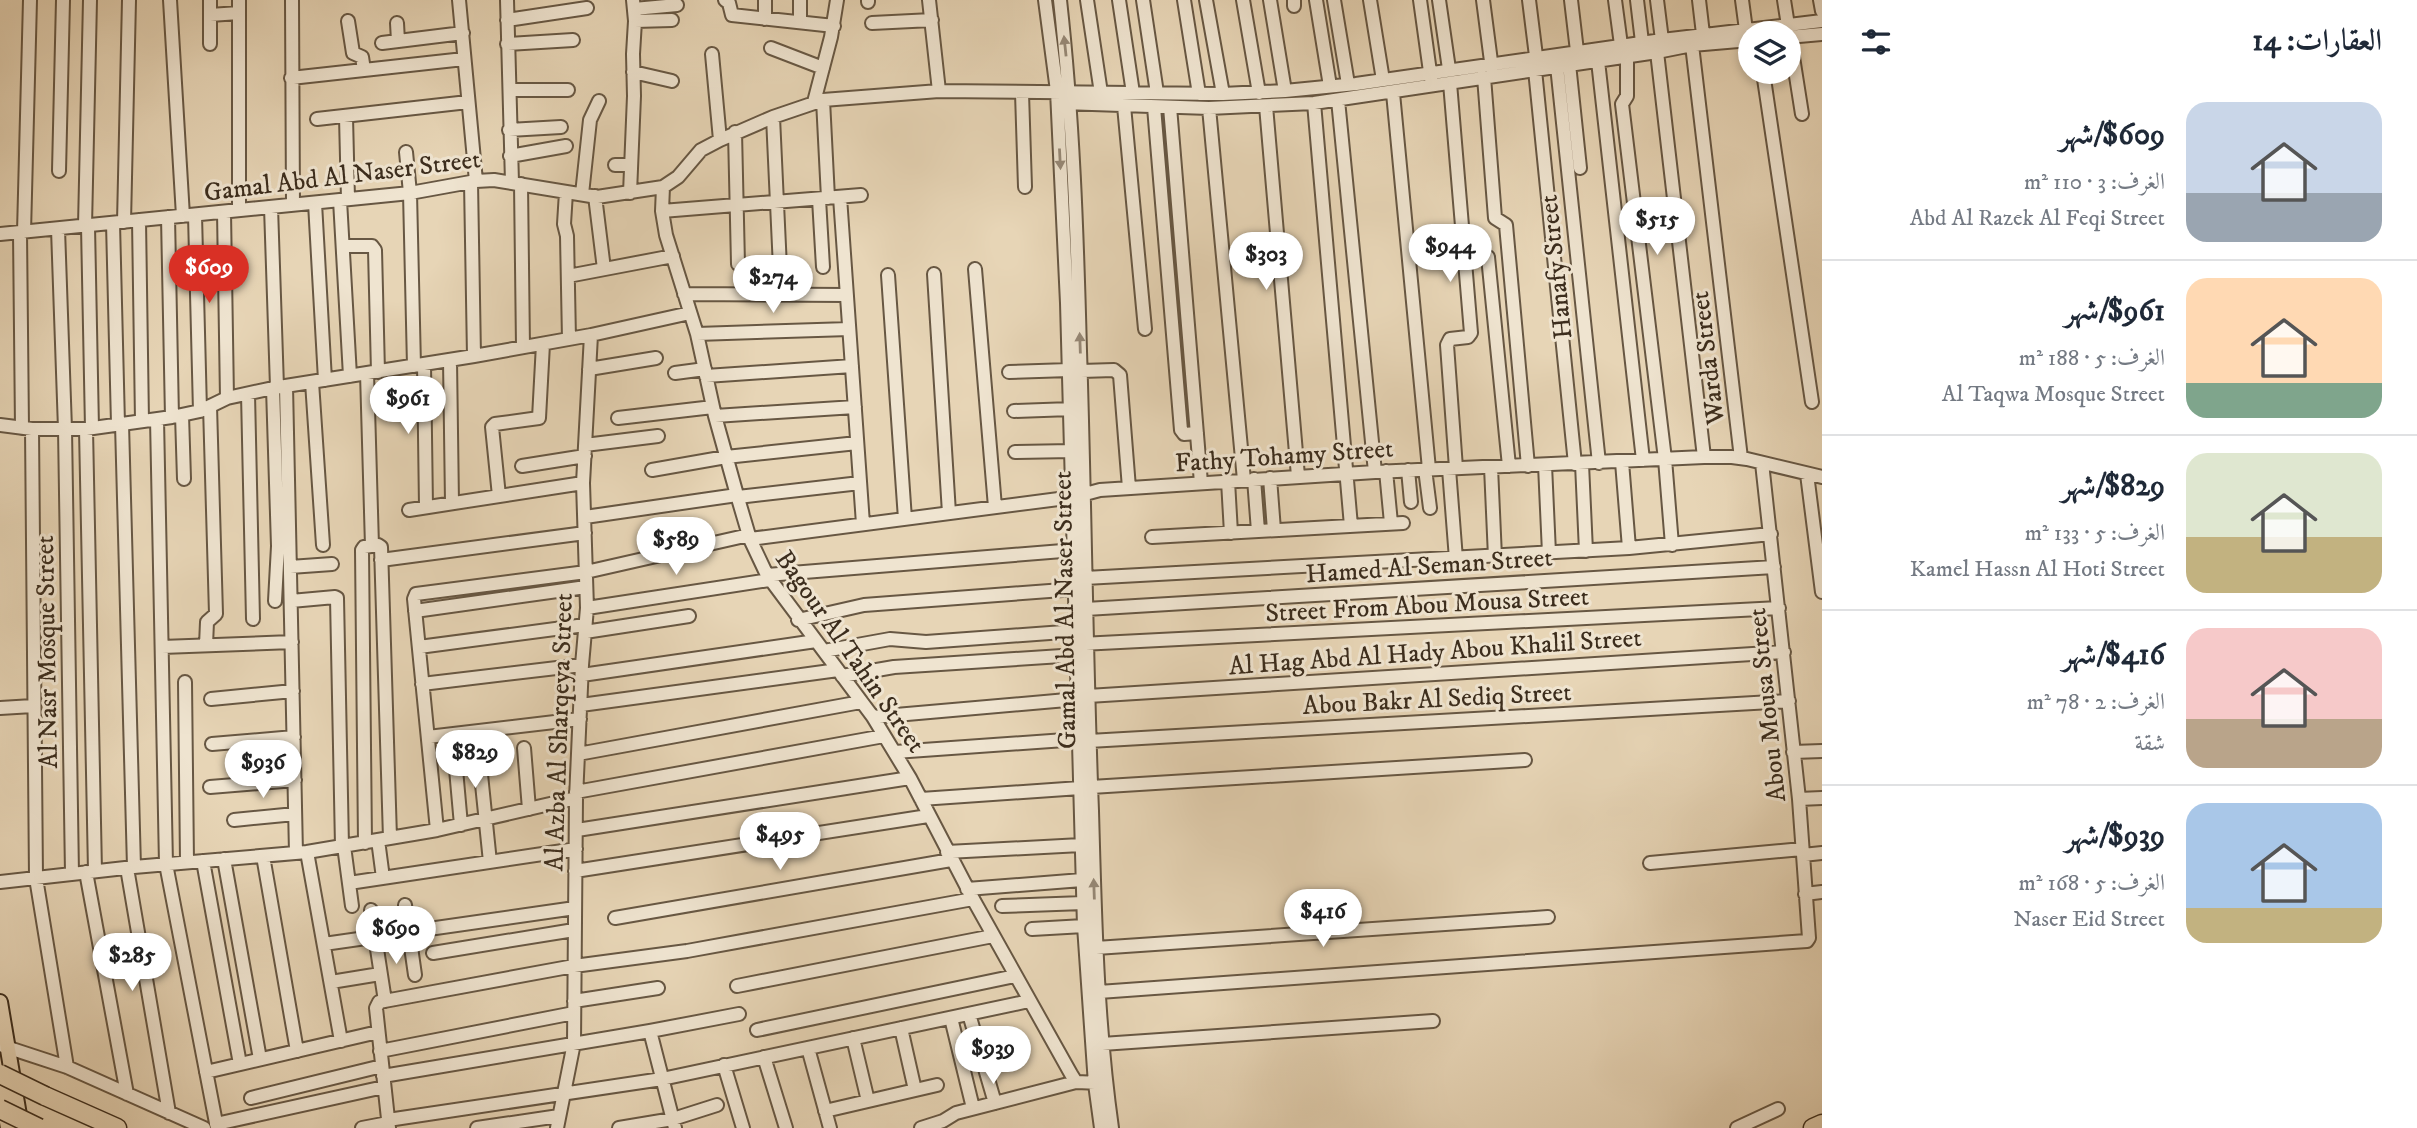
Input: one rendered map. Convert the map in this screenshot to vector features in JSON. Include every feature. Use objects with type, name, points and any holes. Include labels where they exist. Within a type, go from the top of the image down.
[{"type":"highway","points":[[0,1074],[117,1128]]},
{"type":"highway","points":[[0,1109],[39,1128]]},
{"type":"highway","points":[[1813,1128],[1822,1124]]},
{"type":"main road","points":[[0,1002],[4,1046],[21,1128]]},
{"type":"main road","points":[[0,1082],[8,1128]]},
{"type":"street","points":[[30,0],[22,233],[36,878],[67,1068]]},
{"type":"street","points":[[59,171],[63,0]]},
{"type":"street","points":[[90,0],[86,226],[90,872],[127,1094]]},
{"type":"street","points":[[129,0],[118,223],[130,867],[169,1113]]},
{"type":"street","points":[[170,0],[205,409],[216,614],[207,621],[205,645]]},
{"type":"street","points":[[210,0],[210,44]]},
{"type":"street","points":[[292,0],[293,205]]},
{"type":"street","points":[[460,0],[474,181],[474,356]]},
{"type":"street","points":[[507,0],[510,156],[516,183],[523,347]]},
{"type":"street","points":[[725,0],[729,3],[732,15],[834,26]]},
{"type":"street","points":[[765,0],[765,19]]},
{"type":"street","points":[[800,0],[800,22]]},
{"type":"street","points":[[837,0],[819,101],[829,198],[847,295],[863,524]]},
{"type":"street","points":[[929,0],[939,91]]},
{"type":"street","name":"Gamal Abd Al Naser Street","points":[[1045,0],[1057,97],[1073,303]]},
{"type":"street","name":"Gamal Abd Al Naser Street","points":[[1060,0],[1071,97],[1075,370],[1079,495],[1086,578],[1086,610],[1081,648],[1085,787],[1100,992],[1101,1127]]},
{"type":"street","points":[[1087,0],[1101,93]]},
{"type":"street","points":[[1119,0],[1133,93]]},
{"type":"street","points":[[1143,0],[1157,93]]},
{"type":"street","points":[[1184,0],[1199,94]]},
{"type":"street","points":[[1206,0],[1223,94]]},
{"type":"street","points":[[1243,0],[1259,93]]},
{"type":"street","points":[[1270,0],[1285,91]]},
{"type":"street","points":[[1316,0],[1330,86]]},
{"type":"street","points":[[1334,0],[1348,84]]},
{"type":"street","points":[[1370,0],[1383,80]]},
{"type":"street","points":[[1420,0],[1431,79]]},
{"type":"street","points":[[1440,0],[1449,69]]},
{"type":"street","points":[[1483,0],[1491,62],[1489,77],[1495,218],[1506,225],[1528,466]]},
{"type":"street","points":[[1528,0],[1586,551]]},
{"type":"street","points":[[1571,0],[1577,51]]},
{"type":"street","points":[[1615,0],[1624,51],[1627,96],[1622,104],[1665,459],[1671,545]]},
{"type":"street","points":[[1637,0],[1642,42]]},
{"type":"street","points":[[1657,0],[1704,457]]},
{"type":"street","points":[[1699,0],[1703,34]]},
{"type":"street","points":[[1742,0],[1746,21]]},
{"type":"street","points":[[1784,0],[1787,21]]},
{"type":"street","points":[[1820,0],[1822,11]]},
{"type":"street","points":[[634,10],[677,5]]},
{"type":"street","points":[[210,15],[239,7],[239,210]]},
{"type":"street","points":[[507,20],[587,8]]},
{"type":"street","points":[[634,10],[672,20]]},
{"type":"street","points":[[630,193],[635,96],[634,10]]},
{"type":"street","points":[[872,23],[932,20]]},
{"type":"street","points":[[348,21],[353,53],[362,57],[364,70]]},
{"type":"street","points":[[1801,29],[1822,21]]},
{"type":"street","points":[[397,23],[398,41]]},
{"type":"street","points":[[382,43],[463,33]]},
{"type":"street","points":[[1801,33],[1822,34]]},
{"type":"street","points":[[1071,97],[1124,106],[1154,107],[1209,108],[1314,103],[1393,93],[1431,79],[1449,69],[1491,62],[1563,65],[1598,61],[1642,42],[1660,46],[1703,34],[1738,35]]},
{"type":"street","points":[[663,187],[678,177],[701,150],[735,132],[819,101],[939,91],[1071,97],[1101,93],[1259,93],[1383,80],[1431,79],[1450,83],[1489,77],[1577,51],[1624,51],[1692,45],[1738,37]]},
{"type":"street","points":[[508,44],[573,40]]},
{"type":"street","name":"Warda Street","points":[[1692,45],[1741,458]]},
{"type":"street","points":[[771,48],[823,68]]},
{"type":"street","points":[[712,54],[720,140]]},
{"type":"street","points":[[291,78],[464,59]]},
{"type":"street","points":[[1598,61],[1643,460]]},
{"type":"street","points":[[1563,65],[1580,168]]},
{"type":"street","name":"Hanafy Street","points":[[1563,65],[1599,463]]},
{"type":"street","points":[[633,72],[672,81]]},
{"type":"street","points":[[1450,83],[1471,333],[1468,337],[1450,339],[1447,345],[1456,559]]},
{"type":"street","points":[[1765,84],[1812,402]]},
{"type":"street","points":[[1797,84],[1802,114]]},
{"type":"street","points":[[510,90],[568,89]]},
{"type":"street","points":[[1022,93],[1025,187]]},
{"type":"street","points":[[1393,93],[1430,508]]},
{"type":"street","points":[[1152,537],[1397,523],[1380,471],[1338,100]]},
{"type":"street","points":[[582,194],[590,120],[599,101]]},
{"type":"street","points":[[317,119],[468,102]]},
{"type":"street","points":[[1314,103],[1350,526]]},
{"type":"street","points":[[1124,106],[1144,329]]},
{"type":"street","points":[[1266,106],[1298,476]]},
{"type":"street","points":[[1154,107],[1181,430],[1184,434],[1197,433]]},
{"type":"street","points":[[1170,107],[1201,483]]},
{"type":"street","points":[[1209,108],[1249,480],[1258,531]]},
{"type":"street","points":[[346,117],[343,246],[350,376]]},
{"type":"street","points":[[773,117],[780,268]]},
{"type":"street","points":[[509,130],[561,127]]},
{"type":"street","points":[[735,132],[738,264]]},
{"type":"street","points":[[510,156],[566,146]]},
{"type":"street","points":[[406,152],[426,508]]},
{"type":"street","points":[[615,164],[630,164]]},
{"type":"street","name":"Gamal Abd Al Naser Street","points":[[0,234],[410,193],[474,181],[516,183],[595,196],[663,187]]},
{"type":"street","name":"Bagour Al Tahin Street","points":[[663,187],[662,211],[666,235],[697,334],[726,457],[750,537],[768,577],[873,717],[895,752],[1029,1002],[1076,1082]]},
{"type":"street","points":[[566,192],[564,224],[567,236],[569,339]]},
{"type":"street","points":[[662,211],[861,195]]},
{"type":"street","points":[[595,196],[604,270]]},
{"type":"street","points":[[823,267],[829,198]]},
{"type":"street","points":[[315,203],[323,545]]},
{"type":"street","points":[[271,207],[290,567],[296,814],[302,852],[324,944],[341,1041]]},
{"type":"street","points":[[224,212],[227,398]]},
{"type":"street","points":[[167,217],[177,416],[184,479]]},
{"type":"street","points":[[139,220],[142,421]]},
{"type":"street","name":"Al Nasr Mosque Street","points":[[58,229],[65,429],[72,874]]},
{"type":"street","points":[[343,246],[372,246],[375,250],[372,546]]},
{"type":"street","points":[[568,276],[673,256]]},
{"type":"street","points":[[1488,257],[1510,466]]},
{"type":"street","points":[[975,270],[995,507]]},
{"type":"street","points":[[934,274],[949,513]]},
{"type":"street","points":[[888,275],[905,519]]},
{"type":"street","points":[[684,294],[847,295]]},
{"type":"street","points":[[0,425],[89,429],[177,416],[205,409],[227,398],[279,387],[543,344],[690,313]]},
{"type":"street","points":[[697,334],[849,329]]},
{"type":"street","name":"Al Azba Al Sharqeya Street","points":[[558,1122],[574,1043],[576,795],[587,608],[583,482],[591,335]]},
{"type":"street","points":[[499,496],[492,427],[495,424],[539,418],[543,344]]},
{"type":"street","points":[[589,369],[656,358]]},
{"type":"street","points":[[450,360],[452,503]]},
{"type":"street","points":[[675,373],[852,366]]},
{"type":"street","name":"Gamal Abd Al Naser Street","points":[[1075,370],[1071,409],[1072,450],[1079,495],[1075,550],[1077,631],[1081,648]]},
{"type":"street","points":[[1009,372],[1114,370],[1120,375],[1129,488]]},
{"type":"street","points":[[275,601],[279,387]]},
{"type":"street","points":[[248,394],[253,619]]},
{"type":"street","points":[[618,418],[855,407]]},
{"type":"street","points":[[1014,411],[1071,409]]},
{"type":"street","points":[[158,419],[166,864],[206,1072],[212,1127]]},
{"type":"street","points":[[522,466],[658,436]]},
{"type":"street","points":[[652,470],[726,457],[857,443]]},
{"type":"street","points":[[1015,452],[1072,450]]},
{"type":"street","name":"Fathy Tohamy Street","points":[[415,611],[414,596],[586,572],[750,537],[1129,488],[1380,471],[1704,457],[1741,458],[1822,477]]},
{"type":"street","points":[[1622,462],[1629,548]]},
{"type":"street","name":"Abou Mousa Street","points":[[1100,992],[1807,941],[1809,938],[1799,799],[1762,463]]},
{"type":"street","points":[[1545,465],[1549,553]]},
{"type":"street","points":[[1491,467],[1495,556]]},
{"type":"street","points":[[1408,470],[1411,502]]},
{"type":"street","points":[[1807,474],[1822,592]]},
{"type":"street","points":[[1270,478],[1274,530]]},
{"type":"street","points":[[1228,481],[1231,533]]},
{"type":"street","points":[[409,510],[583,482]]},
{"type":"street","points":[[584,517],[860,483]]},
{"type":"street","points":[[381,560],[585,533]]},
{"type":"street","points":[[1086,578],[1586,551],[1771,534]]},
{"type":"street","points":[[365,842],[362,549],[380,546],[383,878]]},
{"type":"street","points":[[587,608],[768,577],[1075,550]]},
{"type":"street","points":[[290,567],[332,564]]},
{"type":"street","name":"Hamed Al Seman Street","points":[[1086,610],[1774,567]]},
{"type":"street","points":[[437,830],[415,611],[586,587]]},
{"type":"street","points":[[798,620],[864,605],[1076,589]]},
{"type":"street","points":[[291,601],[337,598],[343,846],[352,906]]},
{"type":"street","name":"Street From Abou Mousa Street","points":[[581,705],[840,673],[1081,648],[1779,608]]},
{"type":"street","points":[[419,647],[689,616]]},
{"type":"street","points":[[422,684],[890,639],[926,642],[1077,631]]},
{"type":"street","points":[[162,647],[292,642]]},
{"type":"street","name":"Al Hag Abd Al Hady Abou Khalil Street","points":[[873,717],[1083,697],[1784,652]]},
{"type":"street","points":[[185,682],[187,862]]},
{"type":"street","points":[[211,699],[293,691]]},
{"type":"street","name":"Abou Bakr Al Sediq Street","points":[[895,752],[1789,701]]},
{"type":"street","points":[[578,754],[862,702]]},
{"type":"street","points":[[0,708],[33,706]]},
{"type":"street","points":[[428,737],[580,719]]},
{"type":"street","points":[[0,882],[343,846],[461,825],[576,795],[884,736]]},
{"type":"street","points":[[212,744],[294,737]]},
{"type":"street","points":[[524,748],[529,809]]},
{"type":"street","points":[[1793,752],[1822,751]]},
{"type":"street","points":[[479,755],[490,862]]},
{"type":"street","points":[[455,758],[461,825]]},
{"type":"street","points":[[921,799],[1525,760]]},
{"type":"street","points":[[577,830],[910,778]]},
{"type":"street","points":[[210,788],[295,780]]},
{"type":"street","name":"Gamal Abd Al Naser Street","points":[[1085,787],[1081,845],[1084,926],[1100,1083]]},
{"type":"street","points":[[1799,799],[1822,798]]},
{"type":"street","points":[[234,820],[296,814]]},
{"type":"street","points":[[575,872],[928,816]]},
{"type":"street","points":[[615,918],[949,856],[1081,845]]},
{"type":"street","points":[[349,883],[576,849]]},
{"type":"street","points":[[1650,863],[1803,852],[1822,853]]},
{"type":"street","points":[[263,856],[297,1051]]},
{"type":"street","points":[[224,859],[260,1059]]},
{"type":"street","points":[[203,861],[240,1064]]},
{"type":"street","points":[[388,1124],[376,1005],[382,1001],[574,966],[687,951],[970,894],[1082,880]]},
{"type":"street","points":[[1805,894],[1822,892]]},
{"type":"street","points":[[1002,906],[1083,903]]},
{"type":"street","points":[[405,905],[415,975]]},
{"type":"street","points":[[324,944],[575,908]]},
{"type":"street","points":[[371,910],[382,1001]]},
{"type":"street","points":[[1096,948],[1548,917]]},
{"type":"street","points":[[1032,929],[1084,926]]},
{"type":"street","points":[[433,953],[574,930]]},
{"type":"street","points":[[737,986],[993,936]]},
{"type":"street","points":[[331,982],[380,974]]},
{"type":"street","points":[[757,1030],[1015,976]]},
{"type":"street","points":[[380,1051],[658,988]]},
{"type":"street","points":[[362,1128],[662,1079],[1029,1002]]},
{"type":"street","points":[[251,1098],[739,1014]]},
{"type":"street","points":[[969,1014],[995,1103]]},
{"type":"street","points":[[951,1018],[973,1108]]},
{"type":"street","points":[[1102,1044],[1433,1021]]},
{"type":"street","points":[[901,1028],[915,1090]]},
{"type":"street","points":[[650,1031],[674,1124]]},
{"type":"street","points":[[206,1072],[378,1032]]},
{"type":"street","points":[[853,1038],[868,1101]]},
{"type":"street","points":[[4,1046],[67,1068],[169,1113],[212,1127],[383,1076]]},
{"type":"street","points":[[808,1048],[830,1128]]},
{"type":"street","points":[[764,1057],[786,1128]]},
{"type":"street","points":[[724,1066],[743,1128]]},
{"type":"street","points":[[921,1128],[943,1121],[956,1112],[1076,1082],[1100,1083]]},
{"type":"street","points":[[825,1111],[937,1085]]},
{"type":"street","points":[[619,1128],[674,1124],[717,1105]]},
{"type":"street","points":[[1737,1128],[1778,1109]]},
{"type":"street","points":[[477,1128],[558,1122]]}]
